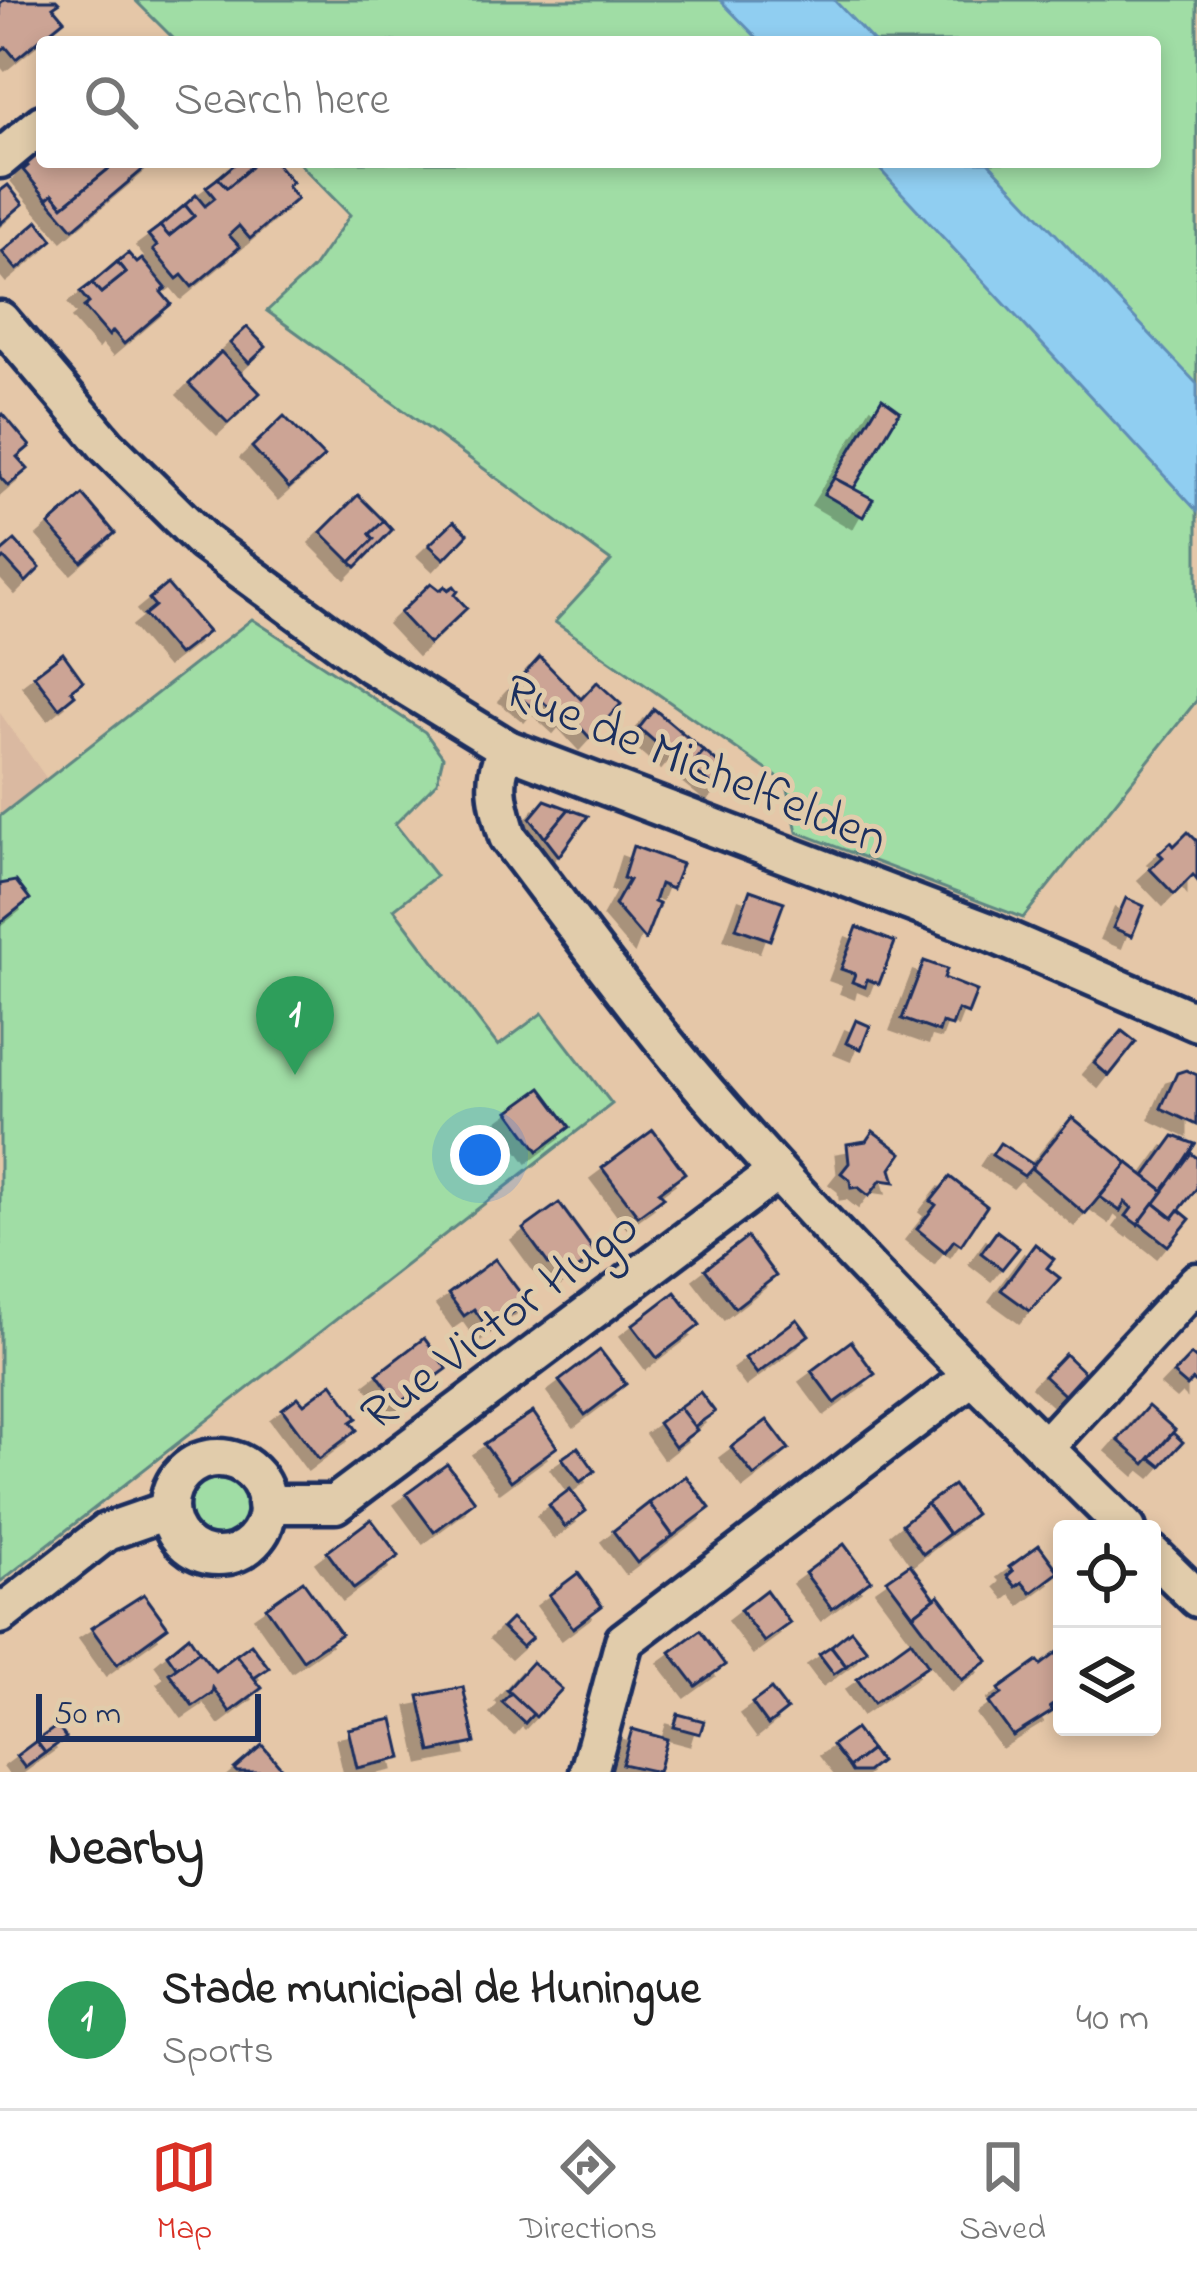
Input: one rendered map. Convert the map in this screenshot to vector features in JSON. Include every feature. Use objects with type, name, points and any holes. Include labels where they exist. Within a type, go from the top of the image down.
[{"type":"street","points":[[0,159],[36,129]]},
{"type":"street","name":"Rue de Michelfelden","points":[[0,320],[107,446],[205,542],[371,665],[508,749],[989,932],[1197,1022]]},
{"type":"street","points":[[508,749],[500,760],[496,801],[508,837],[683,1064],[777,1172],[971,1377],[1118,1520]]},
{"type":"street","name":"Rue Victor Hugo","points":[[266,1504],[335,1504],[777,1172]]},
{"type":"street","points":[[1044,1448],[1197,1282]]},
{"type":"street","points":[[589,1772],[624,1641],[971,1377]]},
{"type":"street","points":[[215,1458],[249,1469],[260,1482],[266,1504],[262,1529],[252,1542],[222,1555],[205,1554],[190,1546],[178,1535],[169,1510],[181,1475],[196,1463],[215,1458]]},
{"type":"street","points":[[0,1615],[106,1532],[169,1510]]},
{"type":"street","points":[[1161,1563],[1197,1598]]},
{"type":"shaded area","points":[[0,713],[47,779],[0,816]]},
{"type":"green space","points":[[135,0],[1197,0],[1197,700],[1023,918],[797,832],[787,784],[555,622],[611,561],[267,311],[313,268],[350,215],[304,168],[1161,168],[1161,36],[171,36]]},
{"type":"green space","points":[[252,619],[425,732],[443,757],[437,782],[395,824],[436,876],[394,909],[498,1046],[542,1013],[612,1104],[0,1582],[0,816]]},
{"type":"green space","points":[[218,1476],[239,1485],[248,1506],[239,1527],[218,1536],[197,1527],[188,1506],[197,1485]]},
{"type":"water","points":[[720,0],[834,0],[868,36],[755,36]]},
{"type":"water","points":[[879,168],[994,168],[1197,384],[1197,511]]},
{"type":"building","points":[[56,0],[59,3],[53,7],[64,20],[44,36],[36,36],[36,43],[16,59],[6,47],[0,51],[0,3]]},
{"type":"building","points":[[31,145],[36,149],[36,168],[110,168],[63,206],[53,194],[47,199],[23,170],[28,166],[19,155]]},
{"type":"building","points":[[110,168],[145,168],[73,229],[47,199],[53,194],[63,206]]},
{"type":"building","points":[[230,168],[250,168],[227,188],[218,178]]},
{"type":"building","points":[[250,168],[280,168],[292,182],[287,186],[297,199],[250,239],[239,226],[229,235],[240,247],[192,287],[182,275],[177,279],[153,250],[157,246],[148,235],[160,226],[169,236],[194,216],[185,205],[196,195],[205,206],[215,198],[206,187],[218,178],[227,188]]},
{"type":"building","points":[[8,185],[23,204],[0,224],[0,191]]},
{"type":"building","points":[[185,205],[194,216],[169,236],[160,226]]},
{"type":"building","points":[[38,221],[53,240],[17,270],[2,252]]},
{"type":"building","points":[[128,253],[137,263],[142,259],[166,288],[161,292],[171,304],[124,344],[113,331],[109,336],[84,307],[89,303],[80,292],[92,283],[101,293],[126,273],[117,262]]},
{"type":"building","points":[[117,262],[126,273],[101,293],[92,283]]},
{"type":"building","points":[[247,327],[266,347],[249,363],[230,343]]},
{"type":"building","points":[[221,352],[260,393],[228,423],[189,384]]},
{"type":"building","points":[[882,398],[900,411],[854,488],[834,478]]},
{"type":"building","points":[[3,414],[30,446],[17,457],[28,469],[8,486],[0,477]]},
{"type":"building","points":[[284,416],[324,457],[289,488],[252,447]]},
{"type":"building","points":[[834,478],[873,499],[863,517],[824,494]]},
{"type":"building","points":[[83,495],[115,533],[82,562],[49,525]]},
{"type":"building","points":[[358,495],[384,521],[351,562],[321,532]]},
{"type":"building","points":[[384,521],[392,530],[356,567],[351,562]]},
{"type":"building","points":[[454,521],[468,534],[444,559],[429,545]]},
{"type":"building","points":[[15,540],[40,568],[26,582],[4,558],[0,561],[0,553]]},
{"type":"building","points":[[431,583],[440,590],[454,586],[455,595],[467,608],[429,644],[400,613]]},
{"type":"building","points":[[167,584],[208,632],[178,655],[144,615],[155,606],[149,599]]},
{"type":"building","points":[[63,653],[83,681],[59,708],[34,675]]},
{"type":"building","points":[[540,657],[581,699],[597,682],[621,704],[590,738],[569,715],[564,721],[542,701],[535,710],[510,690]]},
{"type":"building","points":[[654,709],[704,751],[693,765],[681,754],[685,749],[681,746],[672,757],[639,728]]},
{"type":"building","points":[[704,751],[731,774],[717,789],[690,767]]},
{"type":"building","points":[[545,800],[569,809],[545,838],[530,818]]},
{"type":"building","points":[[569,809],[588,816],[559,856],[545,838]]},
{"type":"building","points":[[1188,832],[1197,841],[1197,880],[1193,875],[1174,894],[1150,869],[1163,857],[1159,853]]},
{"type":"building","points":[[633,846],[682,864],[672,889],[660,884],[654,902],[659,904],[645,940],[615,905],[629,880],[623,878]]},
{"type":"building","points":[[16,881],[30,899],[0,923],[0,884]]},
{"type":"building","points":[[750,890],[784,902],[770,940],[736,928]]},
{"type":"building","points":[[1126,898],[1144,906],[1132,936],[1113,928]]},
{"type":"building","points":[[857,927],[895,942],[879,984],[867,979],[865,987],[852,982],[855,974],[841,969]]},
{"type":"building","points":[[924,961],[947,969],[944,978],[977,991],[968,1014],[958,1010],[952,1026],[942,1023],[939,1032],[902,1019]]},
{"type":"building","points":[[856,1020],[870,1026],[861,1049],[846,1043]]},
{"type":"building","points":[[1122,1031],[1136,1042],[1109,1076],[1094,1063]]},
{"type":"building","points":[[1186,1070],[1197,1075],[1197,1125],[1161,1108],[1177,1073]]},
{"type":"building","points":[[541,1088],[570,1127],[538,1151],[509,1111]]},
{"type":"building","points":[[1072,1117],[1128,1163],[1085,1214],[1031,1168]]},
{"type":"building","points":[[653,1130],[685,1173],[638,1216],[602,1168]]},
{"type":"building","points":[[873,1131],[902,1153],[891,1169],[895,1182],[881,1180],[869,1196],[858,1187],[851,1188],[850,1180],[841,1173],[849,1163],[847,1144],[866,1141]]},
{"type":"building","points":[[1174,1136],[1195,1144],[1164,1191],[1145,1176]]},
{"type":"building","points":[[1000,1143],[1034,1165],[1024,1176],[992,1155]]},
{"type":"building","points":[[1191,1153],[1197,1158],[1197,1188],[1173,1218],[1154,1203]]},
{"type":"building","points":[[1128,1163],[1164,1191],[1138,1225],[1126,1216],[1132,1208],[1125,1202],[1120,1211],[1100,1197]]},
{"type":"building","points":[[950,1177],[987,1206],[961,1245],[954,1240],[945,1252],[917,1229]]},
{"type":"building","points":[[559,1203],[597,1255],[565,1278],[553,1262],[549,1265],[523,1229]]},
{"type":"building","points":[[1154,1203],[1173,1218],[1179,1210],[1190,1219],[1168,1246],[1139,1223]]},
{"type":"building","points":[[997,1231],[1019,1248],[1002,1269],[981,1253]]},
{"type":"building","points":[[747,1237],[776,1276],[735,1308],[705,1269]]},
{"type":"building","points":[[1035,1244],[1054,1259],[1047,1268],[1060,1278],[1030,1311],[1001,1290]]},
{"type":"building","points":[[495,1259],[527,1302],[489,1330],[474,1309],[464,1316],[448,1294]]},
{"type":"building","points":[[675,1292],[700,1325],[657,1358],[632,1325]]},
{"type":"building","points":[[797,1319],[809,1335],[757,1374],[745,1358]]},
{"type":"building","points":[[424,1338],[447,1369],[399,1404],[377,1374]]},
{"type":"building","points":[[851,1341],[875,1374],[835,1403],[811,1371]]},
{"type":"building","points":[[600,1350],[626,1384],[585,1415],[559,1381]]},
{"type":"building","points":[[1065,1354],[1092,1380],[1072,1402],[1044,1376]]},
{"type":"building","points":[[1191,1355],[1197,1360],[1197,1384],[1193,1380],[1187,1386],[1173,1374]]},
{"type":"building","points":[[332,1383],[357,1418],[351,1422],[357,1430],[319,1459],[282,1409],[298,1397],[304,1404]]},
{"type":"building","points":[[700,1392],[715,1412],[694,1427],[679,1407]]},
{"type":"building","points":[[1148,1406],[1175,1430],[1145,1464],[1118,1440]]},
{"type":"building","points":[[679,1407],[697,1430],[675,1447],[658,1423]]},
{"type":"building","points":[[533,1412],[557,1447],[511,1481],[484,1444]]},
{"type":"building","points":[[767,1420],[789,1449],[754,1476],[731,1447]]},
{"type":"building","points":[[1173,1433],[1183,1442],[1161,1466],[1151,1458]]},
{"type":"building","points":[[578,1447],[595,1471],[580,1482],[562,1458]]},
{"type":"building","points":[[447,1464],[475,1501],[434,1532],[406,1494]]},
{"type":"building","points":[[686,1476],[710,1508],[673,1536],[649,1503]]},
{"type":"building","points":[[953,1485],[975,1514],[949,1534],[927,1504]]},
{"type":"building","points":[[570,1489],[586,1511],[565,1527],[549,1505]]},
{"type":"building","points":[[649,1503],[673,1536],[637,1563],[613,1531]]},
{"type":"building","points":[[927,1504],[949,1534],[923,1554],[902,1524]]},
{"type":"building","points":[[371,1519],[399,1556],[354,1589],[327,1552]]},
{"type":"building","points":[[844,1544],[871,1580],[832,1609],[805,1573]]},
{"type":"building","points":[[1039,1545],[1053,1564],[1053,1576],[1031,1593],[1022,1582],[1016,1587],[1007,1576],[1013,1571],[1009,1567]]},
{"type":"building","points":[[910,1564],[935,1598],[913,1615],[887,1580]]},
{"type":"building","points":[[578,1573],[602,1606],[573,1628],[549,1595]]},
{"type":"building","points":[[303,1581],[341,1634],[303,1660],[266,1607]]},
{"type":"building","points":[[766,1590],[790,1623],[764,1642],[740,1610]]},
{"type":"building","points":[[144,1594],[168,1627],[117,1664],[91,1628]]},
{"type":"building","points":[[939,1595],[988,1661],[962,1680],[913,1615]]},
{"type":"building","points":[[511,1619],[532,1638],[522,1647],[502,1628]]},
{"type":"building","points":[[700,1630],[725,1665],[696,1686],[670,1652]]},
{"type":"building","points":[[851,1630],[867,1650],[846,1666],[831,1646]]},
{"type":"building","points":[[189,1636],[199,1651],[177,1668],[167,1654]]},
{"type":"building","points":[[911,1640],[928,1665],[874,1703],[857,1679]]},
{"type":"building","points":[[251,1644],[269,1668],[254,1678],[236,1655]]},
{"type":"building","points":[[831,1646],[846,1666],[834,1674],[819,1654]]},
{"type":"building","points":[[199,1651],[215,1671],[236,1655],[262,1688],[230,1712],[213,1688],[193,1706],[169,1673]]},
{"type":"building","points":[[1053,1656],[1053,1711],[1013,1736],[989,1703],[1002,1694],[999,1689],[1038,1661],[1041,1665]]},
{"type":"building","points":[[532,1662],[562,1689],[536,1717],[507,1690]]},
{"type":"building","points":[[463,1687],[475,1743],[431,1752],[419,1696]]},
{"type":"building","points":[[771,1689],[787,1710],[768,1725],[752,1703]]},
{"type":"building","points":[[511,1693],[533,1714],[525,1723],[502,1702]]},
{"type":"building","points":[[678,1714],[704,1721],[700,1734],[674,1727]]},
{"type":"building","points":[[393,1719],[402,1758],[357,1768],[348,1729]]},
{"type":"building","points":[[57,1726],[66,1738],[45,1753],[36,1741]]},
{"type":"building","points":[[632,1729],[667,1739],[658,1772],[622,1764]]},
{"type":"building","points":[[855,1729],[871,1750],[849,1767],[832,1745]]},
{"type":"building","points":[[36,1741],[45,1753],[25,1768],[16,1756]]},
{"type":"building","points":[[262,1745],[285,1772],[234,1769]]},
{"type":"building","points":[[871,1750],[880,1762],[867,1772],[852,1772],[849,1767]]},
{"type":"place","name":"Stade municipal de Huningue","points":[[295,1075]]}]
